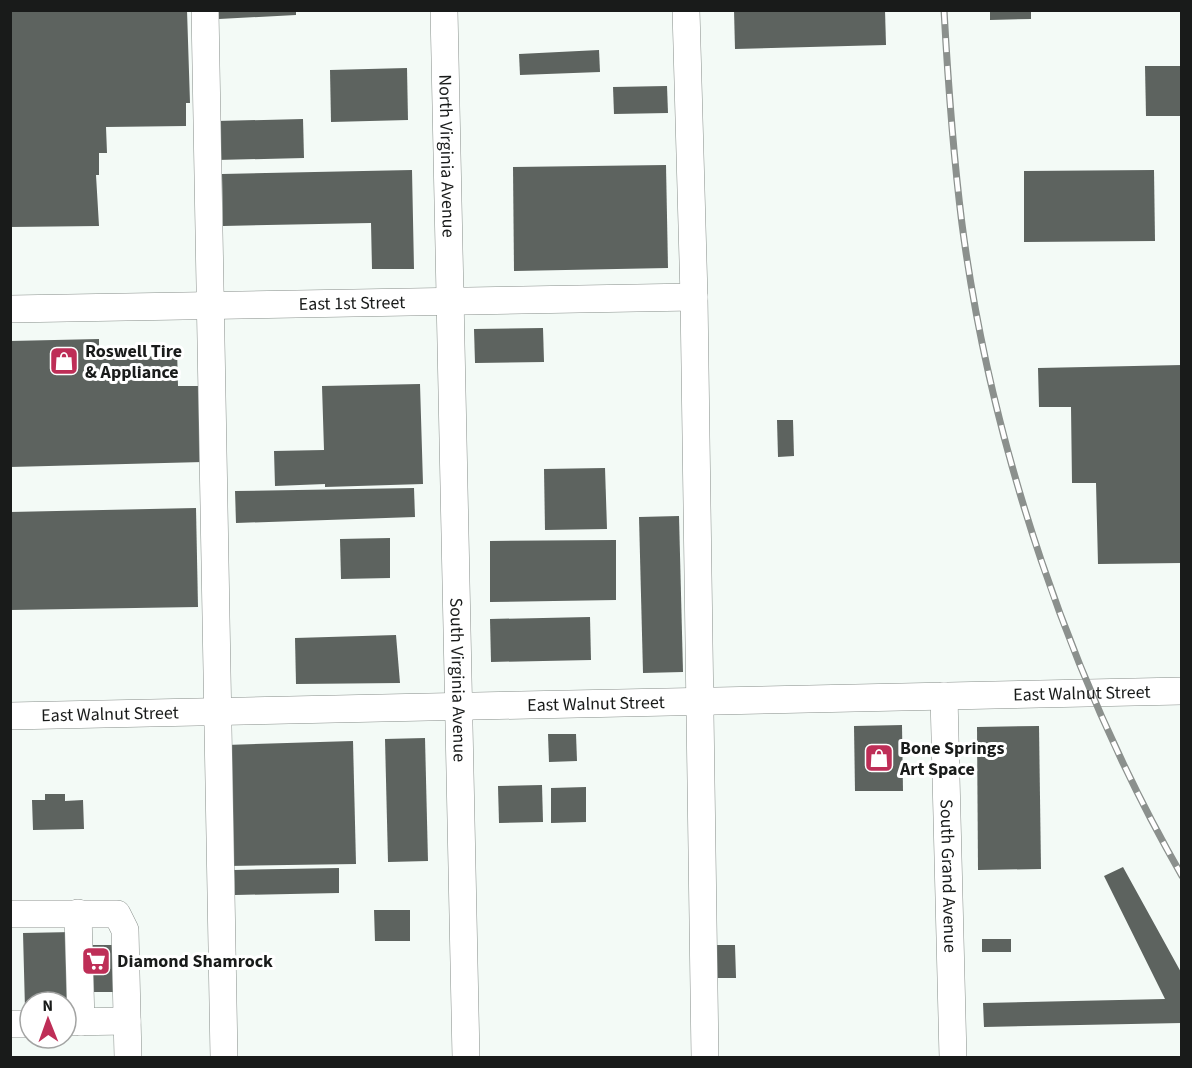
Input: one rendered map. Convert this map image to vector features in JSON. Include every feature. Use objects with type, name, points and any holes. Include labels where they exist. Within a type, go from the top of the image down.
[{"type":"street","points":[[205,10],[224,1058]]},
{"type":"street","name":"North Virginia Avenue","points":[[444,10],[451,302]]},
{"type":"street","points":[[686,10],[694,297],[705,1058]]},
{"type":"street","name":"East 1st Street","points":[[10,309],[694,297]]},
{"type":"street","name":"South Virginia Avenue","points":[[451,302],[466,1058]]},
{"type":"street","name":"East Walnut Street","points":[[10,716],[1182,691]]},
{"type":"street","name":"South Grand Avenue","points":[[944,696],[953,1058]]},
{"type":"street","points":[[10,914],[111,912],[117,914],[122,920],[125,930],[128,1058]]},
{"type":"street","points":[[75,990],[78,913]]},
{"type":"street","points":[[78,1022],[127,1021]]},
{"type":"building","points":[[10,10],[187,10],[190,103],[186,103],[186,126],[106,127],[107,153],[99,153],[99,175],[96,175],[99,226],[10,227]]},
{"type":"building","points":[[219,10],[296,10],[296,15],[219,19]]},
{"type":"building","points":[[734,10],[885,10],[886,45],[735,49]]},
{"type":"building","points":[[990,10],[1031,10],[1031,19],[990,20]]},
{"type":"building","points":[[599,50],[600,72],[520,75],[519,54]]},
{"type":"building","points":[[1145,66],[1182,66],[1182,116],[1146,116]]},
{"type":"building","points":[[407,68],[408,120],[331,122],[330,70]]},
{"type":"building","points":[[667,86],[668,113],[614,114],[613,87]]},
{"type":"building","points":[[303,119],[304,158],[217,160],[216,121]]},
{"type":"building","points":[[666,165],[668,268],[514,271],[513,167]]},
{"type":"building","points":[[412,170],[414,269],[372,269],[371,223],[223,226],[222,174]]},
{"type":"building","points":[[1154,170],[1155,241],[1024,242],[1024,171]]},
{"type":"building","points":[[543,328],[544,362],[475,363],[474,329]]},
{"type":"building","points":[[99,339],[99,358],[170,356],[170,349],[177,349],[178,386],[201,386],[203,462],[10,467],[10,341]]},
{"type":"building","points":[[1182,365],[1182,563],[1098,564],[1096,483],[1072,483],[1071,407],[1039,407],[1038,368]]},
{"type":"building","points":[[420,384],[423,484],[275,486],[274,451],[324,450],[322,386]]},
{"type":"building","points":[[777,420],[793,420],[794,456],[778,457]]},
{"type":"building","points":[[605,468],[607,529],[545,530],[544,469]]},
{"type":"building","points":[[414,488],[415,517],[236,523],[235,491]]},
{"type":"building","points":[[196,508],[198,607],[10,610],[10,512]]},
{"type":"building","points":[[679,516],[683,672],[643,673],[639,517]]},
{"type":"building","points":[[390,538],[390,578],[341,579],[340,539]]},
{"type":"building","points":[[616,540],[616,600],[490,602],[490,541]]},
{"type":"building","points":[[590,617],[591,660],[491,662],[490,619]]},
{"type":"building","points":[[396,635],[400,683],[296,684],[295,638]]},
{"type":"building","name":"Bone Springs Art Space","points":[[902,725],[903,791],[855,791],[854,726]]},
{"type":"building","points":[[1039,726],[1041,869],[978,870],[977,727]]},
{"type":"building","points":[[548,734],[576,734],[577,761],[549,762]]},
{"type":"building","points":[[425,738],[428,861],[388,862],[385,739]]},
{"type":"building","points":[[353,741],[356,864],[228,866],[226,745]]},
{"type":"building","points":[[542,785],[543,822],[499,823],[498,786]]},
{"type":"building","points":[[586,787],[586,822],[551,823],[551,788]]},
{"type":"building","points":[[45,794],[65,794],[65,801],[83,800],[84,829],[33,830],[32,800],[45,800]]},
{"type":"building","points":[[1123,867],[1182,974],[1182,1023],[984,1027],[983,1003],[1165,999],[1104,876]]},
{"type":"building","points":[[339,868],[339,893],[235,895],[234,870]]},
{"type":"building","points":[[374,910],[410,910],[410,941],[375,941]]},
{"type":"building","points":[[73,932],[75,990],[24,990],[23,933]]},
{"type":"building","points":[[982,939],[1011,939],[1011,952],[982,952]]},
{"type":"building","points":[[87,945],[117,945],[118,992],[87,992]]},
{"type":"building","points":[[711,945],[735,945],[736,978],[711,978]]},
{"type":"railway","points":[[944,10],[951,117],[962,224],[975,308],[993,392],[1015,477],[1041,560],[1071,643],[1105,724],[1182,876]]},
{"type":"place","name":"Roswell Tire & Appliance","points":[[64,361]]},
{"type":"place","name":"Bone Springs Art Space","points":[[879,758]]},
{"type":"place","name":"Diamond Shamrock","points":[[96,961]]}]
